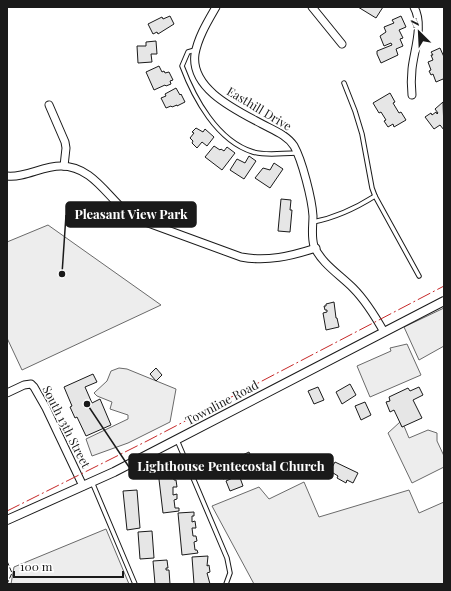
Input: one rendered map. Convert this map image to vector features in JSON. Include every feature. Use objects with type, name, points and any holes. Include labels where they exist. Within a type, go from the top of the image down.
[{"type":"street","name":"Easthill Drive","points":[[216,7],[203,32],[196,50],[195,60],[203,83],[230,106],[284,137],[291,143],[297,153],[312,206],[312,237],[316,248],[325,261],[361,297],[384,332]]},
{"type":"street","points":[[312,7],[342,44]]},
{"type":"street","points":[[412,95],[412,69],[418,24],[418,16],[414,7]]},
{"type":"street","points":[[49,105],[65,142],[66,148],[64,166]]},
{"type":"street","points":[[7,176],[19,176],[49,166],[64,166],[77,169],[94,179],[123,209],[140,220],[235,255],[248,258],[267,259],[292,255],[316,248]]},
{"type":"street","name":"Townline Road","points":[[7,520],[92,482],[177,440],[444,301]]},
{"type":"street","name":"South 13th Street","points":[[7,393],[24,385],[31,384],[34,387],[46,408],[83,486]]},
{"type":"lane","points":[[196,50],[188,52],[182,66],[188,82],[206,114],[225,136],[237,145],[254,152],[271,154],[297,153]]},
{"type":"lane","points":[[344,83],[362,134],[372,188],[375,196],[420,276]]},
{"type":"lane","points":[[313,222],[347,211],[375,196]]},
{"type":"lane","points":[[177,440],[228,563],[230,573],[226,584]]},
{"type":"lane","points":[[92,482],[135,584]]},
{"type":"shaded area","points":[[48,225],[161,305],[22,370],[7,338],[7,242]]},
{"type":"shaded area","points":[[444,308],[444,346],[419,360],[404,327]]},
{"type":"shaded area","points":[[407,344],[421,375],[370,397],[357,366],[391,351],[390,348]]},
{"type":"shaded area","points":[[119,368],[127,369],[176,389],[170,422],[128,443],[92,456],[86,439],[128,419],[128,415],[110,409],[112,402],[97,396],[94,393],[107,381],[111,371]]},
{"type":"shaded area","points":[[400,422],[402,427],[404,426],[409,438],[428,430],[437,433],[437,441],[444,456],[444,467],[412,483],[388,433]]},
{"type":"shaded area","points":[[304,482],[319,517],[409,490],[419,513],[444,502],[444,584],[254,584],[212,506],[259,487],[269,499]]},
{"type":"shaded area","points":[[106,529],[129,584],[11,584],[14,567]]},
{"type":"building","points":[[358,7],[383,7],[376,18]]},
{"type":"building","points":[[170,16],[174,24],[158,34],[157,32],[153,34],[148,24],[162,17],[163,19]]},
{"type":"building","points":[[401,16],[406,27],[399,30],[403,38],[400,39],[403,46],[396,49],[398,55],[381,63],[377,51],[392,45],[391,43],[384,46],[380,36],[386,32],[384,27],[394,23],[392,20]]},
{"type":"building","points":[[156,41],[157,54],[151,54],[152,62],[138,63],[137,46],[146,46],[146,42]]},
{"type":"building","points":[[440,48],[444,57],[444,81],[443,79],[436,82],[433,74],[431,75],[429,71],[431,70],[428,62],[433,60],[431,55],[433,55],[431,52]]},
{"type":"building","points":[[159,66],[162,72],[169,72],[173,80],[170,81],[171,84],[154,90],[146,72]]},
{"type":"building","points":[[176,88],[185,102],[177,106],[166,108],[161,98]]},
{"type":"building","points":[[390,93],[395,102],[393,103],[399,113],[401,112],[406,120],[394,127],[393,124],[388,127],[381,112],[379,113],[373,103]]},
{"type":"building","points":[[443,102],[444,130],[440,125],[434,129],[425,117],[431,113],[432,115],[436,112],[437,114],[438,113],[435,109]]},
{"type":"building","points":[[196,128],[203,132],[205,129],[214,137],[207,146],[202,142],[197,148],[192,143],[193,141],[190,138],[194,133],[192,132]]},
{"type":"building","points":[[214,146],[224,151],[227,147],[235,153],[222,170],[205,157]]},
{"type":"building","points":[[249,156],[256,161],[244,179],[230,170],[237,159],[245,163]]},
{"type":"building","points":[[274,163],[283,169],[270,188],[255,178],[263,168],[270,170]]},
{"type":"building","points":[[281,199],[291,200],[290,210],[292,210],[290,232],[278,231]]},
{"type":"building","points":[[334,302],[339,327],[326,330],[323,313],[327,312],[327,310],[325,310],[324,306]]},
{"type":"building","points":[[156,368],[162,375],[156,381],[150,374]]},
{"type":"building","points":[[93,374],[97,382],[85,387],[92,403],[100,399],[111,425],[86,436],[77,417],[75,418],[70,407],[72,406],[64,387]]},
{"type":"building","points":[[350,384],[356,395],[342,404],[336,392]]},
{"type":"building","points":[[318,387],[324,400],[314,404],[308,391]]},
{"type":"building","points":[[419,387],[423,395],[413,400],[422,418],[402,427],[394,410],[390,412],[386,402],[390,401],[389,397],[408,388],[410,391]]},
{"type":"building","points":[[365,402],[371,415],[361,420],[355,406]]},
{"type":"building","points":[[249,452],[255,465],[223,479],[217,467]]},
{"type":"building","points":[[335,462],[358,473],[353,483],[347,480],[346,483],[337,478],[338,476],[330,471]]},
{"type":"building","points":[[176,469],[176,475],[173,475],[174,480],[176,480],[177,487],[173,487],[173,495],[177,494],[177,499],[174,500],[175,508],[179,508],[179,511],[163,513],[158,471]]},
{"type":"building","points":[[239,475],[243,486],[230,491],[226,481]]},
{"type":"building","points":[[137,490],[140,528],[127,530],[123,491]]},
{"type":"building","points":[[194,512],[192,522],[195,521],[196,528],[192,528],[193,536],[196,536],[197,541],[194,542],[195,550],[197,550],[198,553],[182,555],[178,513]]},
{"type":"building","points":[[152,531],[154,558],[140,559],[138,532]]},
{"type":"building","points":[[208,556],[207,566],[209,565],[210,572],[207,573],[210,584],[194,584],[192,557]]},
{"type":"building","points":[[167,560],[168,568],[166,568],[166,570],[169,570],[170,584],[155,584],[153,561]]},
{"type":"fence","points":[[7,561],[12,573],[7,584]]},
{"type":"power","points":[[7,511],[147,441],[444,286]]},
{"type":"place","name":"Pleasant View Park","points":[[62,274]]},
{"type":"place","name":"Lighthouse Pentecostal Church","points":[[87,404]]}]
